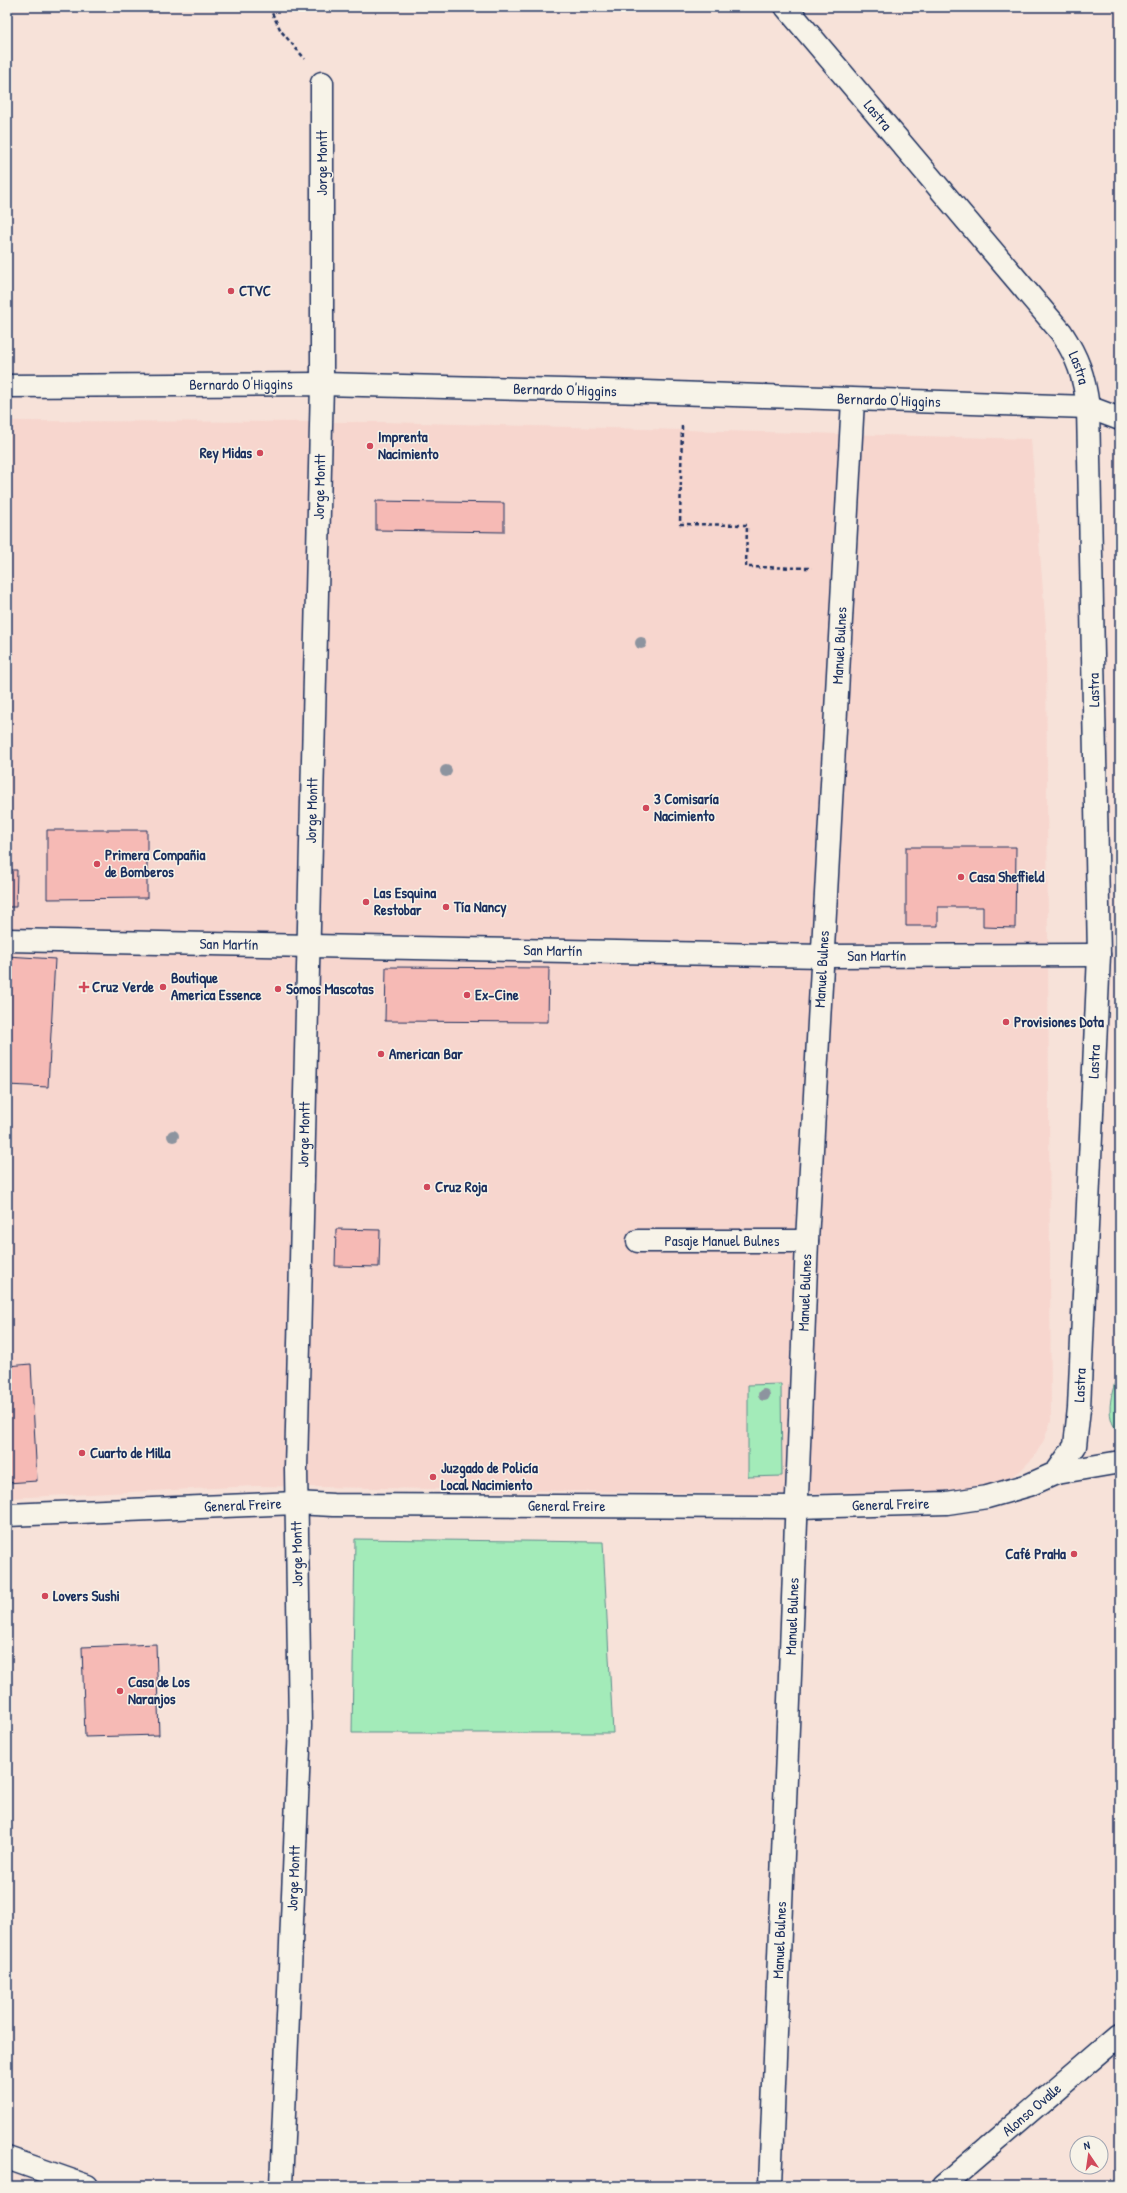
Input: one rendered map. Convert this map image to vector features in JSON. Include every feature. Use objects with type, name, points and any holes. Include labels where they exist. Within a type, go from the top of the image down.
[{"type":"street","name":"Lastra","points":[[786,7],[1061,332],[1076,355],[1085,380],[1088,407],[1099,955],[1079,1408],[1075,1446],[1056,1473]]},
{"type":"street","name":"Jorge Montt","points":[[281,2186],[300,1726],[296,1503],[322,384],[322,83]]},
{"type":"street","name":"Bernardo O'Higgins","points":[[7,386],[322,384],[683,393],[1088,407],[1120,419]]},
{"type":"street","name":"Manuel Bulnes","points":[[770,2186],[807,1241],[824,956],[853,400]]},
{"type":"street","name":"San Martín","points":[[7,940],[824,956],[1099,955]]},
{"type":"street","name":"Pasaje Manuel Bulnes","points":[[638,1241],[807,1241]]},
{"type":"street","name":"General Freire","points":[[7,1515],[296,1503],[333,1505],[797,1507],[948,1504],[987,1497],[1030,1485],[1056,1473],[1120,1462]]},
{"type":"street","name":"Alonso Ovalle","points":[[943,2186],[1120,2034]]},
{"type":"street","points":[[7,2158],[87,2186]]},
{"type":"path","points":[[268,7],[281,31],[299,51]]},
{"type":"path","points":[[683,393],[680,524],[747,525],[746,567],[844,569]]},
{"type":"shaded area","points":[[7,421],[383,422],[1031,439],[1046,629],[1051,1421],[1044,1440],[1034,1457],[1020,1471],[1003,1482],[963,1491],[758,1494],[255,1486],[7,1498]]},
{"type":"green space","points":[[1120,1366],[1120,1434],[1114,1427],[1110,1410],[1112,1392]]},
{"type":"green space","points":[[781,1384],[782,1476],[748,1477],[748,1385]]},
{"type":"green space","points":[[355,1539],[603,1542],[613,1733],[352,1733]]},
{"type":"building","points":[[376,501],[504,503],[504,532],[376,530]]},
{"type":"building","name":"Primera Compañia de Bomberos","points":[[47,830],[147,830],[147,898],[47,899]]},
{"type":"building","name":"Casa Sheffield","points":[[906,847],[1016,847],[1015,928],[983,927],[983,907],[938,907],[938,926],[906,926]]},
{"type":"building","points":[[7,870],[17,870],[16,907],[7,907]]},
{"type":"building","points":[[7,956],[55,959],[48,1087],[7,1085]]},
{"type":"building","name":"Ex-Cine","points":[[386,967],[549,968],[548,1022],[385,1021]]},
{"type":"building","points":[[336,1229],[380,1230],[379,1267],[335,1266]]},
{"type":"building","points":[[31,1364],[37,1481],[7,1483],[7,1366]]},
{"type":"building","name":"Casa de Los Naranjos","points":[[156,1644],[159,1735],[85,1737],[82,1647]]},
{"type":"place","name":"CTVC","points":[[231,291]]},
{"type":"place","name":"Imprenta Nacimiento","points":[[370,446]]},
{"type":"place","name":"Rey Midas","points":[[260,453]]},
{"type":"place","name":"3 Comisaría Nacimiento","points":[[646,808]]},
{"type":"place","name":"Primera Compañia de Bomberos","points":[[97,864]]},
{"type":"place","name":"Casa Sheffield","points":[[961,877]]},
{"type":"place","name":"Las Esquina Restobar","points":[[366,902]]},
{"type":"place","name":"Tía Nancy","points":[[446,907]]},
{"type":"place","name":"Cruz Verde","points":[[84,987]]},
{"type":"place","name":"Boutique America Essence","points":[[163,987]]},
{"type":"place","name":"Somos Mascotas","points":[[278,989]]},
{"type":"place","name":"Ex-Cine","points":[[467,995]]},
{"type":"place","name":"Provisiones Dota","points":[[1006,1022]]},
{"type":"place","name":"American Bar","points":[[381,1054]]},
{"type":"place","name":"Cruz Roja","points":[[427,1187]]},
{"type":"place","name":"Cuarto de Milla","points":[[82,1453]]},
{"type":"place","name":"Juzgado de Policía Local Nacimiento","points":[[433,1477]]},
{"type":"place","name":"Café PraHa","points":[[1074,1554]]},
{"type":"place","name":"Lovers Sushi","points":[[45,1596]]},
{"type":"place","name":"Casa de Los Naranjos","points":[[120,1691]]}]
